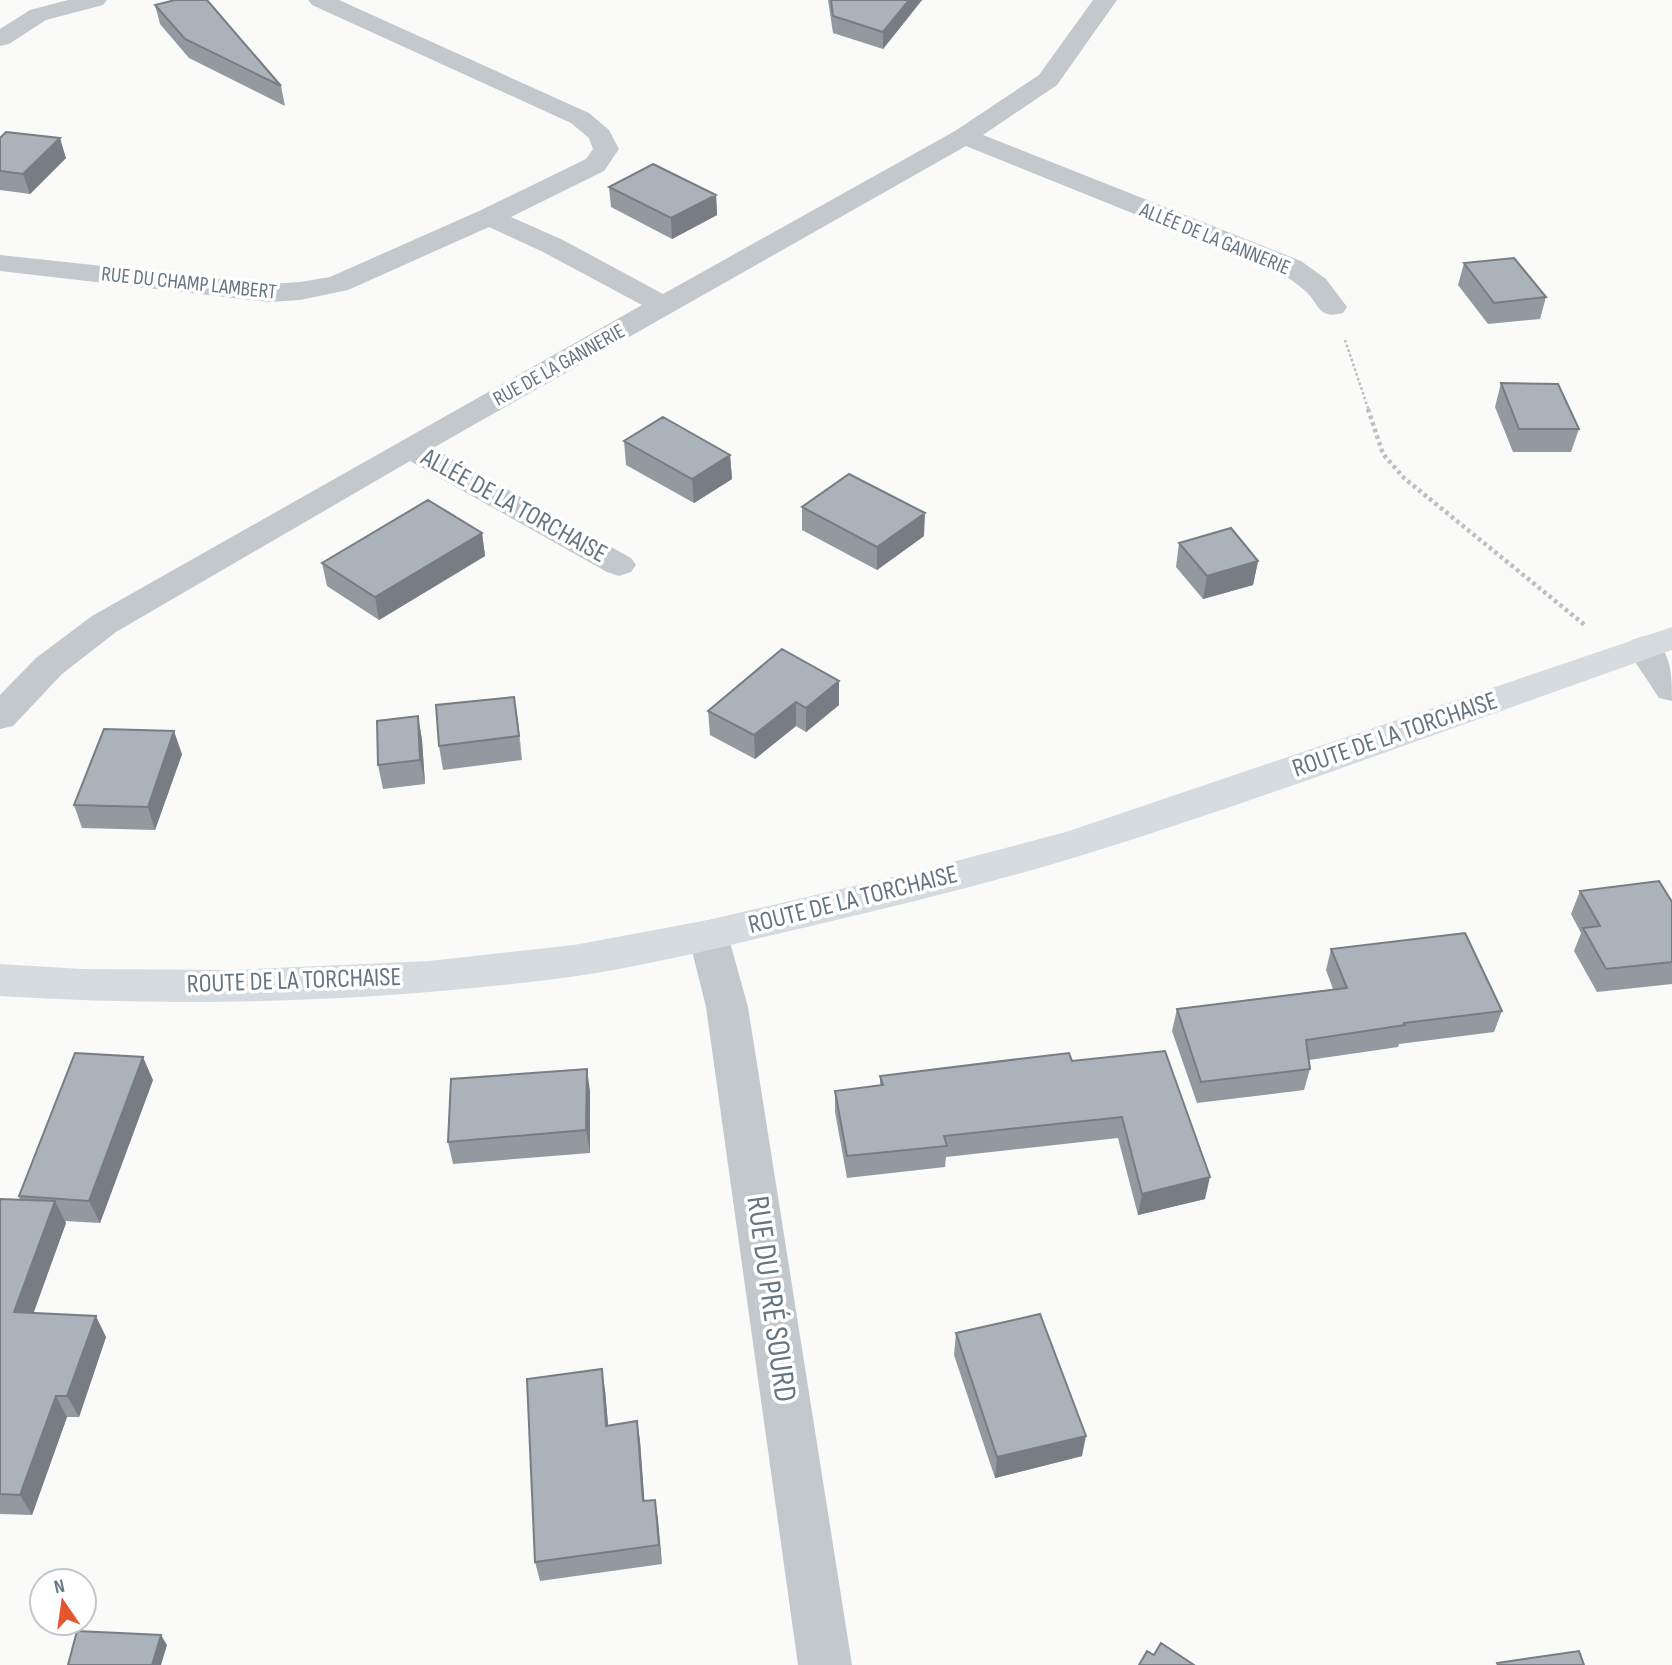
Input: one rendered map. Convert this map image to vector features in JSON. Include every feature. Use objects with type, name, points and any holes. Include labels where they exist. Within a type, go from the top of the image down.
[{"type":"main road","name":"ROUTE DE LA TORCHAISE","points":[[0,980],[82,985],[234,986],[429,977],[574,961],[708,935],[914,887],[1072,844],[1240,789],[1646,647]]},
{"type":"street","points":[[0,39],[48,6],[94,0]]},
{"type":"street","name":"RUE DU CHAMP LAMBERT","points":[[0,263],[270,293],[338,284],[489,217],[595,165],[606,149],[600,135],[580,118],[320,0]]},
{"type":"street","name":"RUE DE LA GANNERIE","points":[[0,717],[49,666],[104,624],[964,136],[1048,80],[1105,0]]},
{"type":"street","name":"ALLÉE DE LA GANNERIE","points":[[964,136],[1292,267],[1316,285],[1333,307]]},
{"type":"street","points":[[489,217],[553,246],[666,306]]},
{"type":"street","name":"ALLÉE DE LA TORCHAISE","points":[[410,448],[619,565]]},
{"type":"street","points":[[1646,647],[1672,689]]},
{"type":"street","name":"RUE DU PRÉ SOURD","points":[[708,935],[727,1007],[825,1665]]},
{"type":"path","points":[[1333,307],[1383,454],[1404,478],[1646,647]]},
{"type":"building","points":[[175,0],[207,0],[281,86],[185,39],[155,5]]},
{"type":"building","points":[[831,0],[909,0],[883,32],[833,16]]},
{"type":"building","points":[[6,132],[60,138],[23,174],[0,171],[0,138]]},
{"type":"building","points":[[653,164],[716,195],[671,218],[609,187]]},
{"type":"building","points":[[1514,258],[1546,297],[1494,303],[1464,263]]},
{"type":"building","points":[[1501,383],[1558,384],[1579,429],[1519,429]]},
{"type":"building","points":[[663,417],[730,455],[692,479],[624,441]]},
{"type":"building","points":[[849,474],[925,513],[877,547],[802,507]]},
{"type":"building","points":[[428,500],[482,533],[375,597],[322,563]]},
{"type":"building","points":[[1231,528],[1258,561],[1207,576],[1179,543]]},
{"type":"building","points":[[782,649],[839,681],[806,708],[796,702],[754,735],[708,711]]},
{"type":"building","points":[[514,697],[519,736],[439,746],[436,705]]},
{"type":"building","points":[[418,716],[420,760],[378,765],[377,721]]},
{"type":"building","points":[[104,729],[174,731],[148,807],[74,805]]},
{"type":"building","points":[[1659,881],[1672,902],[1672,962],[1606,969],[1583,928],[1600,926],[1580,891]]},
{"type":"building","points":[[1465,933],[1502,1011],[1404,1023],[1405,1025],[1306,1040],[1310,1069],[1201,1082],[1177,1009],[1347,988],[1331,949]]},
{"type":"building","points":[[1165,1051],[1210,1177],[1142,1194],[1122,1117],[944,1136],[947,1146],[847,1156],[835,1091],[883,1085],[880,1076],[1069,1053],[1072,1061]]},
{"type":"building","points":[[75,1053],[143,1057],[89,1201],[19,1196]]},
{"type":"building","points":[[587,1069],[586,1130],[448,1142],[451,1079]]},
{"type":"building","points":[[0,1199],[55,1201],[14,1312],[96,1316],[67,1396],[56,1396],[20,1495],[0,1494]]},
{"type":"building","points":[[1040,1314],[1086,1436],[997,1457],[956,1333]]},
{"type":"building","points":[[602,1369],[606,1426],[637,1421],[643,1501],[655,1500],[659,1545],[535,1562],[527,1379]]},
{"type":"building","points":[[98,1632],[161,1635],[152,1665],[68,1665],[75,1637],[98,1637]]},
{"type":"building","points":[[1161,1643],[1194,1665],[1139,1665],[1147,1651],[1154,1655]]},
{"type":"building","points":[[1579,1651],[1584,1665],[1497,1663]]}]
